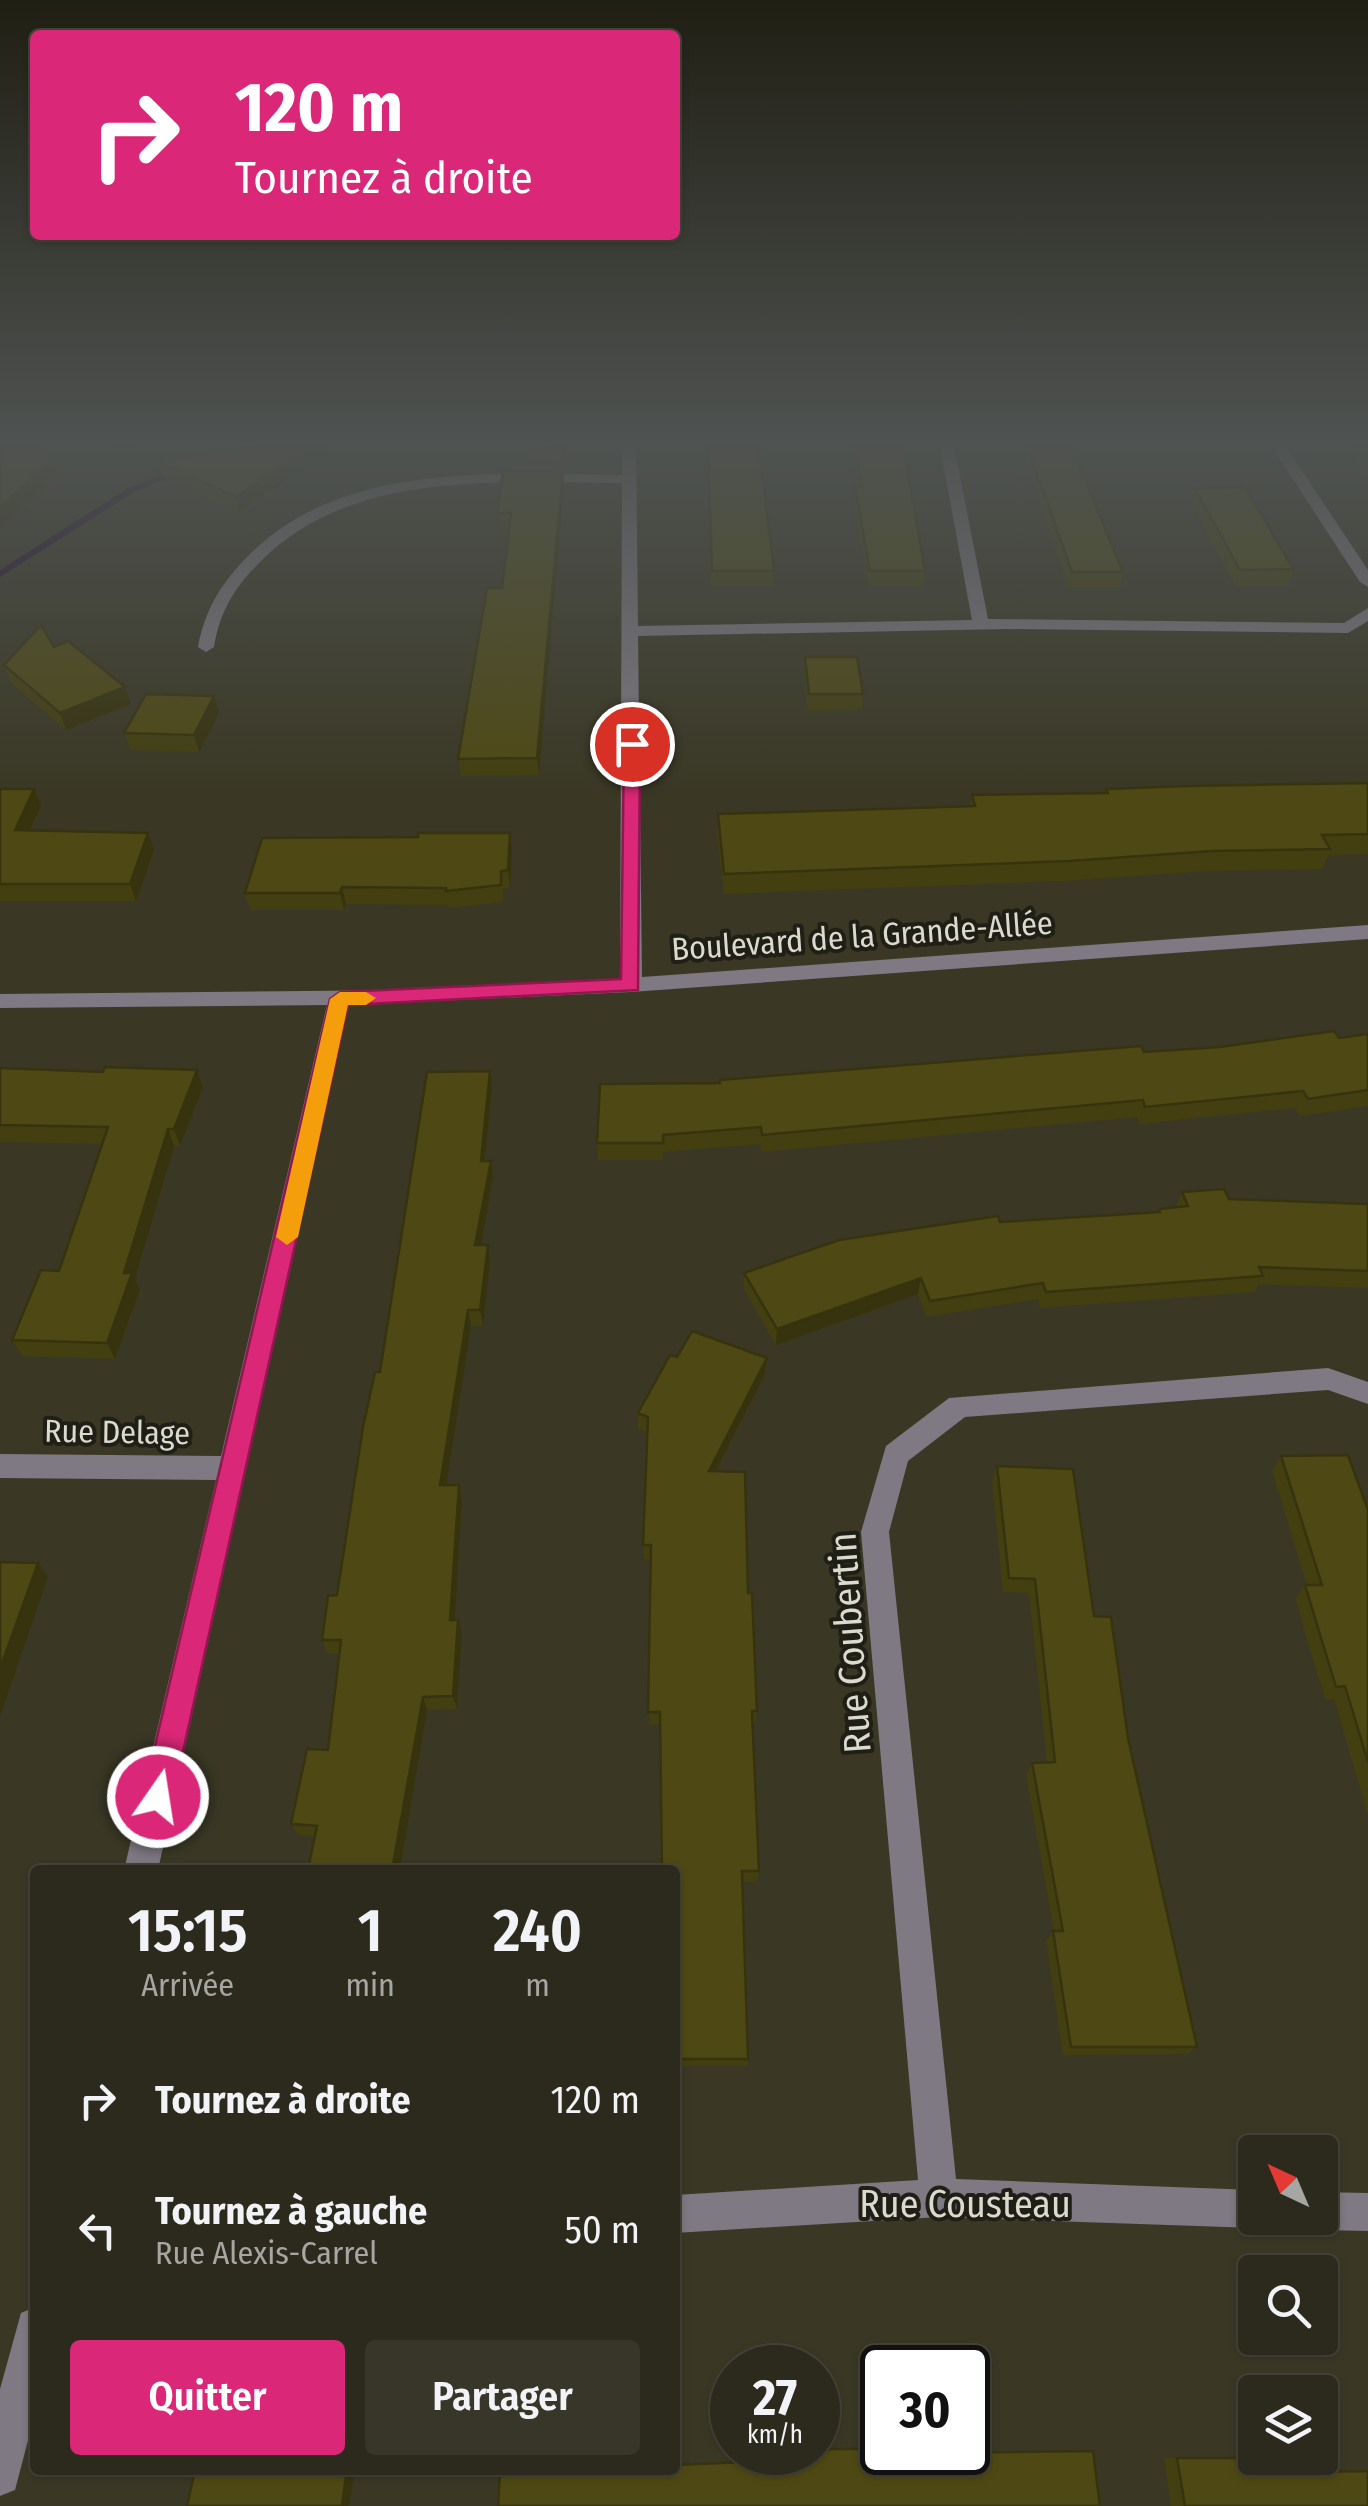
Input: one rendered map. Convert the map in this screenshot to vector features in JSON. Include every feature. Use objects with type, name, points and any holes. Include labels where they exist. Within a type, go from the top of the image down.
[{"type":"street","points":[[206,647],[212,610],[251,558]]},
{"type":"street","points":[[629,558],[631,985]]},
{"type":"street","points":[[968,558],[981,624]]},
{"type":"street","points":[[1352,558],[1368,582]]},
{"type":"street","points":[[630,631],[981,624],[1348,628],[1368,614]]},
{"type":"street","name":"Boulevard de la Grande-Allée","points":[[0,1001],[340,999],[631,985],[1368,932]]},
{"type":"street","points":[[142,1865],[340,999]]},
{"type":"street","name":"Rue Coubertin","points":[[939,2198],[876,1532],[896,1454],[959,1406],[1328,1379],[1368,1393]]},
{"type":"street","name":"Rue Delage","points":[[0,1466],[234,1468]]},
{"type":"street","name":"Rue Cousteau","points":[[680,2214],[939,2198],[1238,2207]]},
{"type":"street","points":[[1338,2211],[1368,2212]]},
{"type":"street","points":[[0,2475],[30,2348]]},
{"type":"building","points":[[506,558],[555,558],[537,758],[458,759],[487,588],[502,588]]},
{"type":"building","points":[[712,558],[772,558],[774,571],[712,571]]},
{"type":"building","points":[[868,558],[923,558],[925,571],[870,571]]},
{"type":"building","points":[[1067,558],[1117,558],[1123,572],[1072,572]]},
{"type":"building","points":[[1233,558],[1287,558],[1293,569],[1240,570]]},
{"type":"building","points":[[41,625],[54,647],[68,641],[125,687],[60,713],[4,665]]},
{"type":"building","points":[[805,657],[857,657],[863,694],[809,694]]},
{"type":"building","points":[[146,694],[214,696],[194,735],[124,733]]},
{"type":"building","points":[[1368,783],[1368,834],[1322,835],[1330,849],[724,874],[718,814],[975,806],[972,795]]},
{"type":"building","points":[[0,789],[34,789],[15,830],[148,833],[130,884],[0,884]]},
{"type":"building","points":[[418,833],[510,833],[508,870],[501,871],[501,885],[446,891],[342,887],[340,893],[245,893],[262,838],[418,837]]},
{"type":"building","points":[[1334,1031],[1339,1038],[1368,1034],[1368,1090],[1308,1099],[1303,1091],[1145,1107],[1143,1100],[762,1135],[761,1127],[663,1135],[663,1143],[597,1143],[600,1084],[720,1083],[1141,1046],[1144,1052],[1220,1047]]},
{"type":"building","points":[[105,1067],[197,1070],[174,1129],[168,1129],[124,1273],[132,1273],[107,1343],[12,1340],[41,1270],[59,1271],[108,1127],[0,1125],[0,1068],[103,1072]]},
{"type":"building","points":[[490,1071],[481,1161],[491,1161],[475,1245],[488,1245],[480,1310],[468,1310],[440,1485],[459,1485],[450,1620],[458,1620],[453,1696],[423,1697],[393,1865],[309,1865],[317,1826],[291,1824],[307,1749],[328,1750],[341,1640],[322,1640],[328,1596],[337,1595],[363,1427],[375,1372],[380,1372],[427,1072]]},
{"type":"building","points":[[1224,1189],[1229,1199],[1368,1204],[1368,1271],[1259,1267],[1263,1276],[1046,1292],[1043,1283],[930,1301],[921,1278],[777,1329],[744,1273],[839,1240],[998,1216],[1000,1222],[1160,1212],[1159,1209],[1188,1206],[1182,1192]]},
{"type":"building","points":[[692,1331],[767,1358],[709,1471],[745,1472],[748,1593],[752,1593],[757,1711],[752,1711],[759,1871],[742,1871],[748,2059],[680,2059],[680,1865],[662,1865],[660,1712],[648,1712],[651,1545],[643,1545],[648,1417],[638,1413],[670,1355],[677,1357]]},
{"type":"building","points":[[1348,1455],[1368,1510],[1368,1762],[1345,1686],[1336,1687],[1305,1585],[1322,1585],[1281,1456]]},
{"type":"building","points":[[997,1466],[1073,1469],[1094,1616],[1111,1617],[1128,1738],[1197,2047],[1071,2047],[1053,1931],[1063,1931],[1032,1763],[1055,1762],[1035,1579],[1009,1578]]},
{"type":"building","points":[[0,1562],[38,1563],[0,1669]]},
{"type":"building","points":[[840,2449],[860,2449],[860,2475],[990,2475],[990,2452],[1093,2451],[1100,2506],[498,2506],[500,2475],[680,2475],[680,2465],[710,2463],[710,2475],[840,2475]]},
{"type":"building","points":[[1177,2458],[1238,2458],[1238,2475],[1338,2475],[1338,2472],[1368,2471],[1368,2506],[1185,2506]]},
{"type":"building","points":[[194,2475],[346,2476],[342,2506],[187,2506]]},
{"type":"waterway","points":[[0,574],[25,558]]},
{"type":"slow traffic","points":[[287,1237],[340,999],[366,998]]},
{"type":"route","points":[[158,1797],[340,999],[631,985],[632,744]]}]
